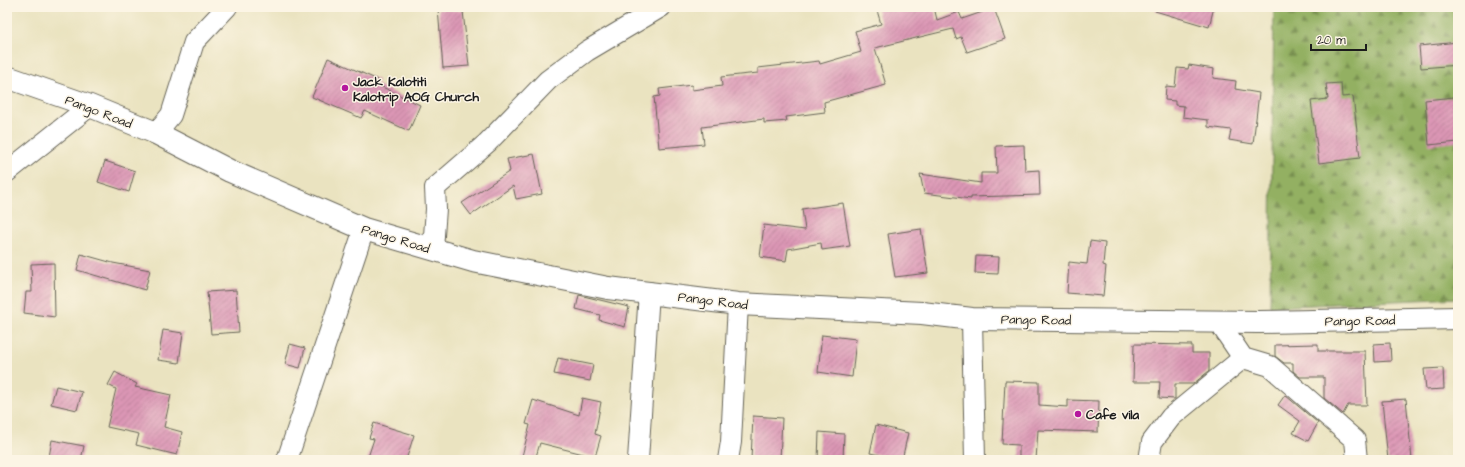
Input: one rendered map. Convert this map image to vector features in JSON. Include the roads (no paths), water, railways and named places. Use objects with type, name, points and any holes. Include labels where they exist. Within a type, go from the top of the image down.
[{"type":"street","points":[[156,133],[171,115],[194,42],[227,7]]},
{"type":"street","points":[[434,249],[436,209],[435,188],[487,143],[548,80],[587,51],[661,7]]},
{"type":"street","name":"Pango Road","points":[[7,77],[90,106],[156,133],[230,171],[364,229],[473,261],[578,282],[738,304],[922,313],[972,319],[1218,321],[1458,318]]},
{"type":"street","points":[[7,172],[90,106]]},
{"type":"street","points":[[287,460],[364,229]]},
{"type":"street","points":[[638,460],[649,292]]},
{"type":"street","points":[[728,460],[731,434],[738,304]]},
{"type":"street","points":[[972,319],[975,460]]},
{"type":"street","points":[[1218,321],[1243,358],[1270,366],[1350,435],[1355,440],[1357,460]]},
{"type":"street","points":[[1149,460],[1152,442],[1171,417],[1243,358]]},
{"type":"place","name":"Jack Kalotiti Kalotrip AOG Church","points":[[345,88]]},
{"type":"place","name":"Cafe vila","points":[[1078,414]]}]
